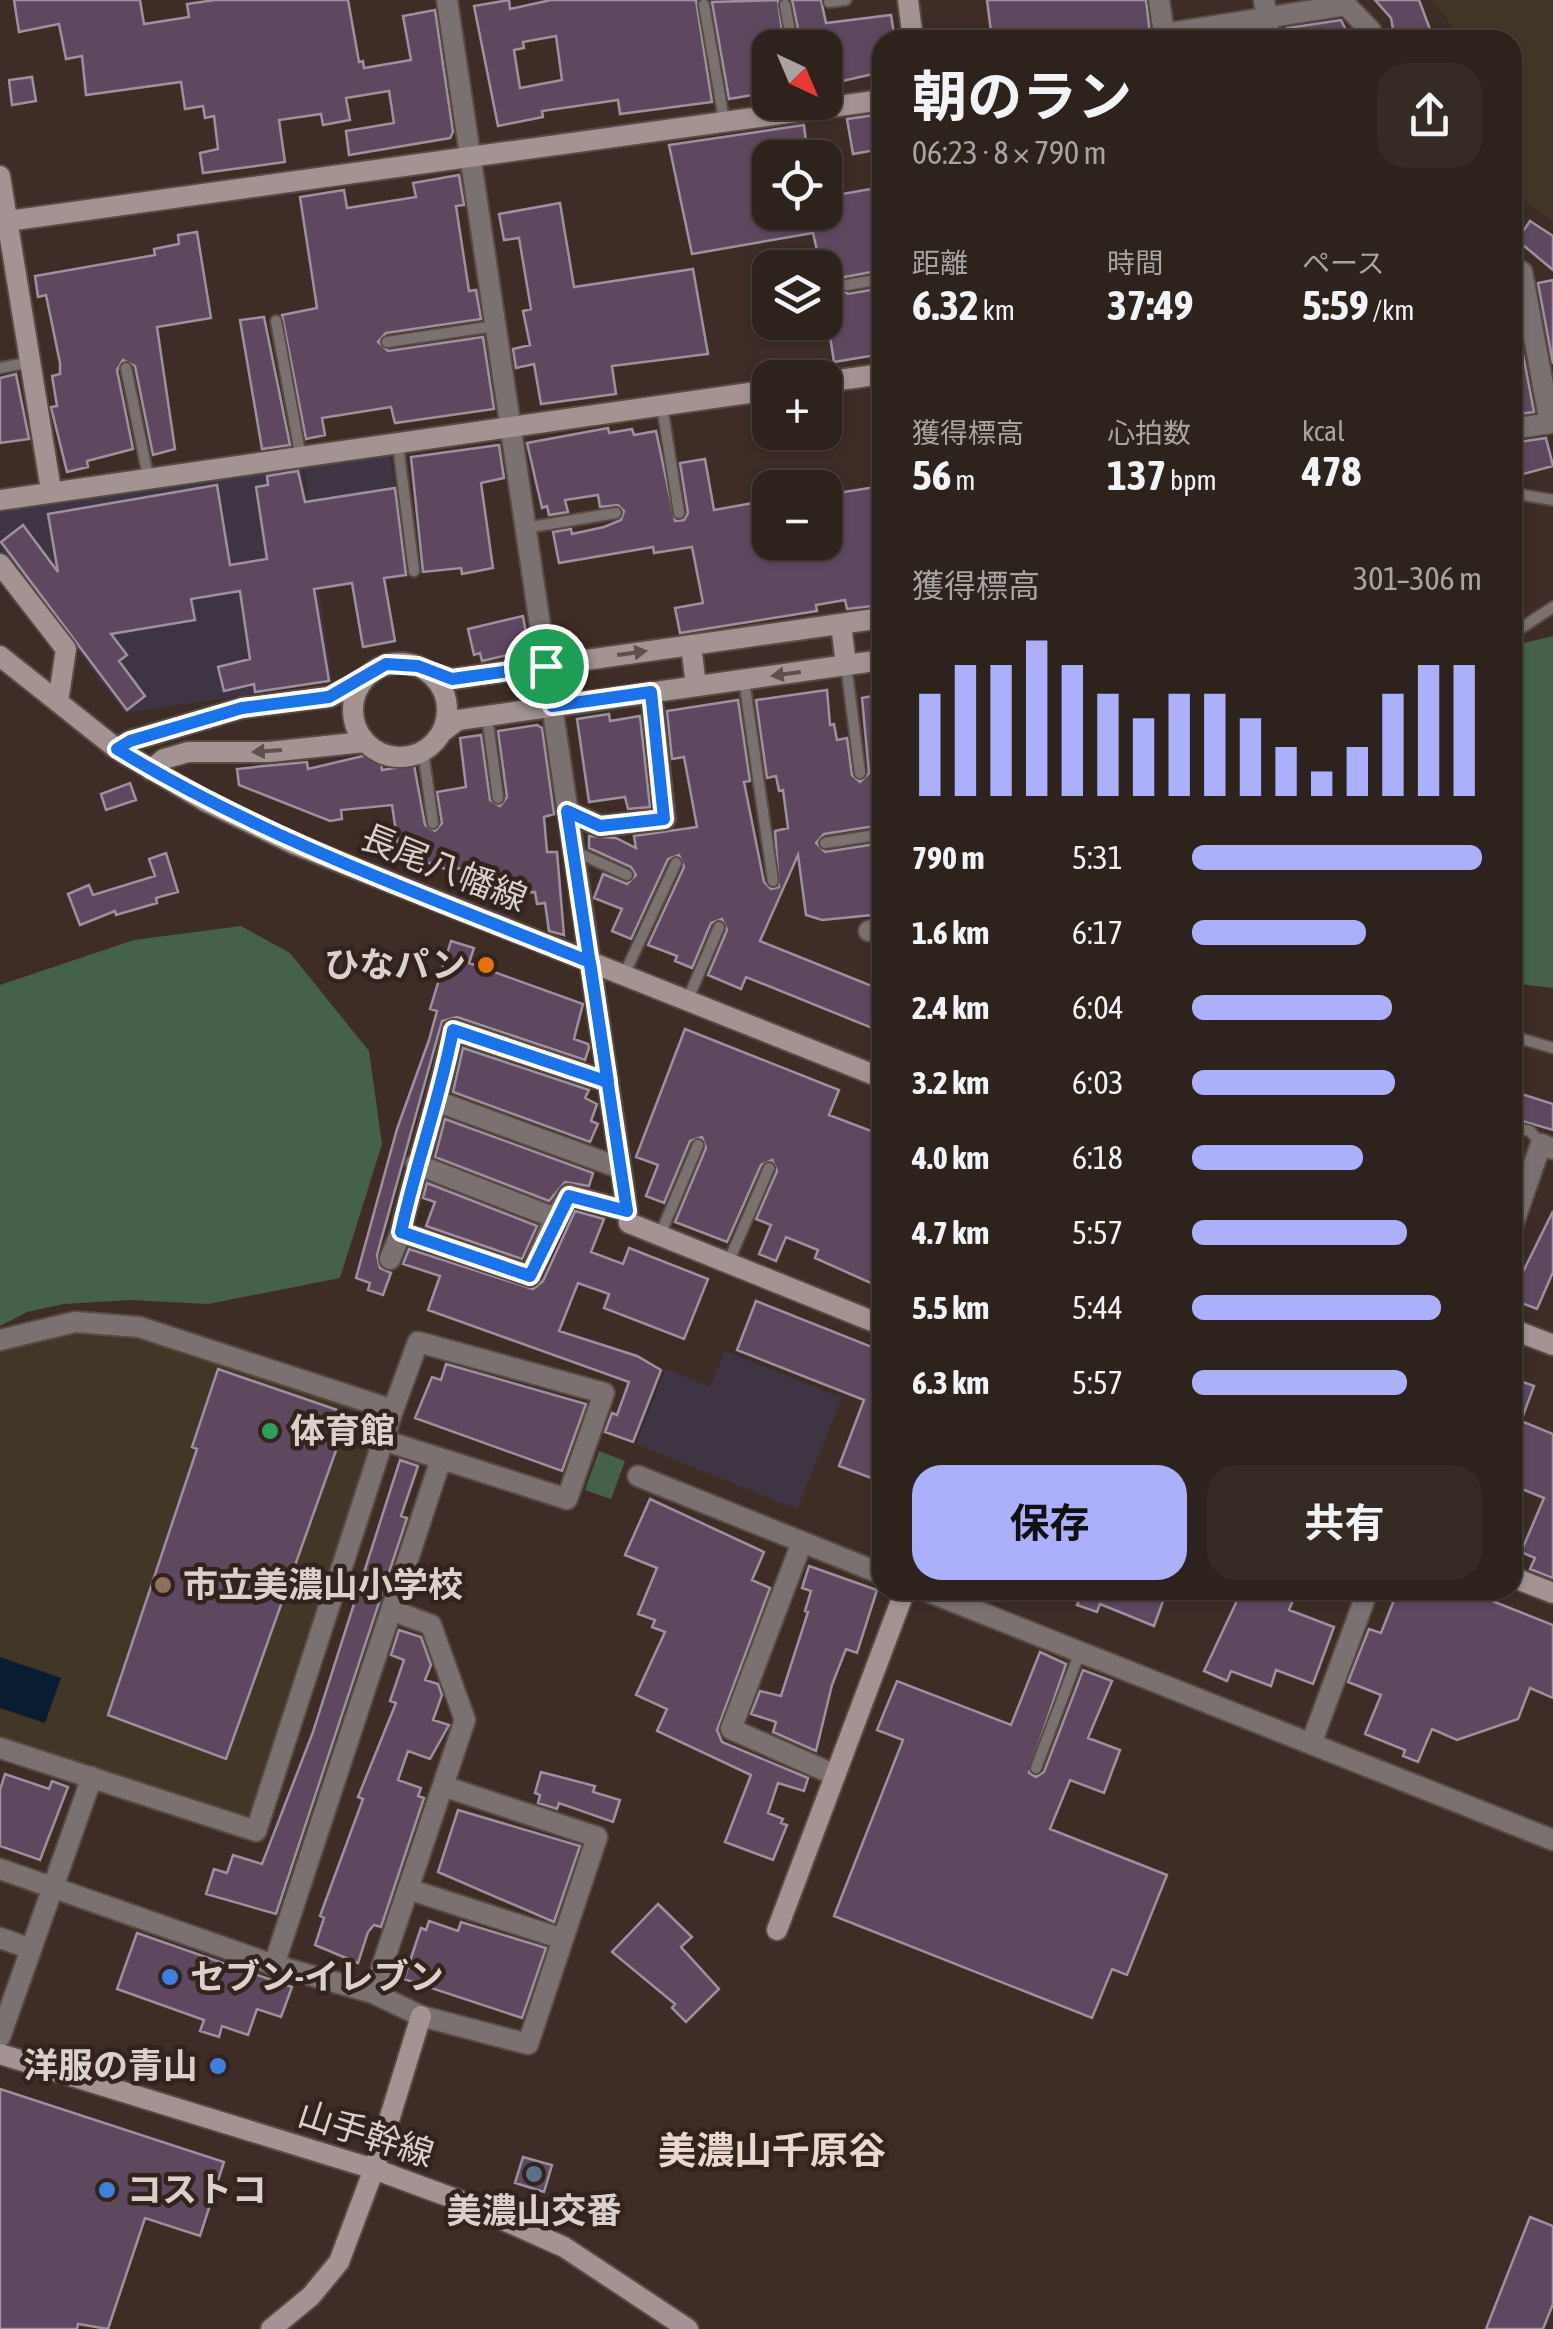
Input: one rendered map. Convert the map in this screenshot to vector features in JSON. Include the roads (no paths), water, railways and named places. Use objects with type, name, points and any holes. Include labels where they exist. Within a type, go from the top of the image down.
[{"type":"street","points":[[448,0],[628,1217]]},
{"type":"street","points":[[908,0],[912,30]]},
{"type":"street","points":[[1159,0],[1163,30]]},
{"type":"street","points":[[1190,30],[1266,9],[1346,5],[1370,30]]},
{"type":"street","points":[[842,104],[872,101]]},
{"type":"street","points":[[3,221],[752,115]]},
{"type":"street","points":[[0,176],[3,221],[32,361],[51,490]]},
{"type":"street","points":[[1522,272],[1550,423],[1522,428]]},
{"type":"street","points":[[842,380],[872,375]]},
{"type":"street","points":[[0,500],[51,490],[149,482],[752,393]]},
{"type":"street","points":[[0,564],[66,649],[58,702]]},
{"type":"street","points":[[117,749],[130,741],[242,708],[329,697],[360,683],[386,664],[418,666],[452,679],[872,619]]},
{"type":"street","points":[[841,624],[846,666]]},
{"type":"street","points":[[691,645],[696,686]]},
{"type":"street","name":"長尾八幡線","points":[[0,656],[117,749],[294,844],[872,1074]]},
{"type":"street","points":[[150,770],[164,759],[188,752],[269,752],[337,741],[364,742],[390,757],[424,751],[458,720],[872,662]]},
{"type":"street","points":[[432,674],[447,702],[442,732]]},
{"type":"street","points":[[360,683],[352,714],[364,742]]},
{"type":"street","points":[[567,811],[600,826],[664,819],[651,692]]},
{"type":"street","points":[[390,1259],[401,1232],[416,1164],[439,1102],[453,1030],[608,1082]]},
{"type":"street","points":[[439,1102],[620,1168]]},
{"type":"street","points":[[1522,1203],[1547,1147]]},
{"type":"street","points":[[416,1164],[555,1218]]},
{"type":"street","points":[[401,1232],[530,1276],[569,1196],[628,1217],[660,1235],[872,1321]]},
{"type":"street","points":[[0,1340],[75,1322],[139,1328],[393,1410]]},
{"type":"street","points":[[1522,1333],[1553,1345]]},
{"type":"street","points":[[0,1748],[256,1831],[393,1410],[418,1342],[604,1394],[567,1499],[384,1440]]},
{"type":"street","points":[[274,1964],[441,1459]]},
{"type":"street","points":[[638,1476],[872,1570]]},
{"type":"street","points":[[802,1542],[731,1729],[835,1776]]},
{"type":"street","points":[[1522,1581],[1553,1593]]},
{"type":"street","points":[[777,1930],[900,1600]]},
{"type":"street","points":[[949,1600],[1553,1840]]},
{"type":"street","points":[[1311,1744],[1364,1600]]},
{"type":"street","points":[[373,1993],[465,1720],[431,1625],[391,1610]]},
{"type":"street","points":[[0,2038],[92,1777]]},
{"type":"street","points":[[0,1869],[274,1964],[373,1993],[421,2016],[528,2044],[597,1837],[443,1786]]},
{"type":"street","points":[[408,1889],[563,1939]]},
{"type":"street","points":[[0,1938],[31,1949]]},
{"type":"street","points":[[271,2329],[311,2296],[339,2262],[374,2169],[421,2016]]},
{"type":"street","name":"山手幹線","points":[[0,2054],[374,2169],[458,2200],[564,2247],[688,2329]]},
{"type":"lane","points":[[829,2],[846,0]]},
{"type":"lane","points":[[704,5],[724,120]]},
{"type":"lane","points":[[785,5],[790,30]]},
{"type":"lane","points":[[847,285],[872,281]]},
{"type":"lane","points":[[276,322],[302,459]]},
{"type":"lane","points":[[387,342],[496,326]]},
{"type":"lane","points":[[0,368],[32,361]]},
{"type":"lane","points":[[126,368],[149,482]]},
{"type":"lane","points":[[662,406],[679,513]]},
{"type":"lane","points":[[398,445],[414,571]]},
{"type":"lane","points":[[1522,495],[1553,500]]},
{"type":"lane","points":[[525,528],[616,514]]},
{"type":"lane","points":[[1522,627],[1553,607]]},
{"type":"lane","points":[[846,666],[860,773]]},
{"type":"lane","points":[[744,680],[773,882]]},
{"type":"lane","points":[[487,716],[498,798]]},
{"type":"lane","points":[[424,751],[432,823]]},
{"type":"lane","points":[[826,843],[872,836]]},
{"type":"lane","points":[[573,850],[627,875]]},
{"type":"lane","points":[[624,974],[676,863]]},
{"type":"lane","points":[[687,1000],[718,926]]},
{"type":"lane","points":[[1522,1039],[1553,1048]]},
{"type":"lane","points":[[1522,1130],[1547,1147]]},
{"type":"lane","points":[[660,1235],[698,1145]]},
{"type":"lane","points":[[728,1262],[769,1168]]},
{"type":"lane","points":[[1036,1768],[1080,1652]]},
{"type":"water","points":[[0,1657],[61,1678],[45,1723],[0,1708]]},
{"type":"place","name":"ひなパン","points":[[486,965]]},
{"type":"place","name":"体育館","points":[[270,1431]]},
{"type":"place","name":"市立美濃山小学校","points":[[163,1585]]},
{"type":"place","name":"セブン-イレブン","points":[[170,1977]]},
{"type":"place","name":"洋服の青山","points":[[218,2066]]},
{"type":"place","name":"美濃山交番","points":[[534,2174]]},
{"type":"place","name":"コストコ","points":[[107,2190]]},
{"type":"district","name":"美濃山千原谷","points":[[772,2151]]}]
